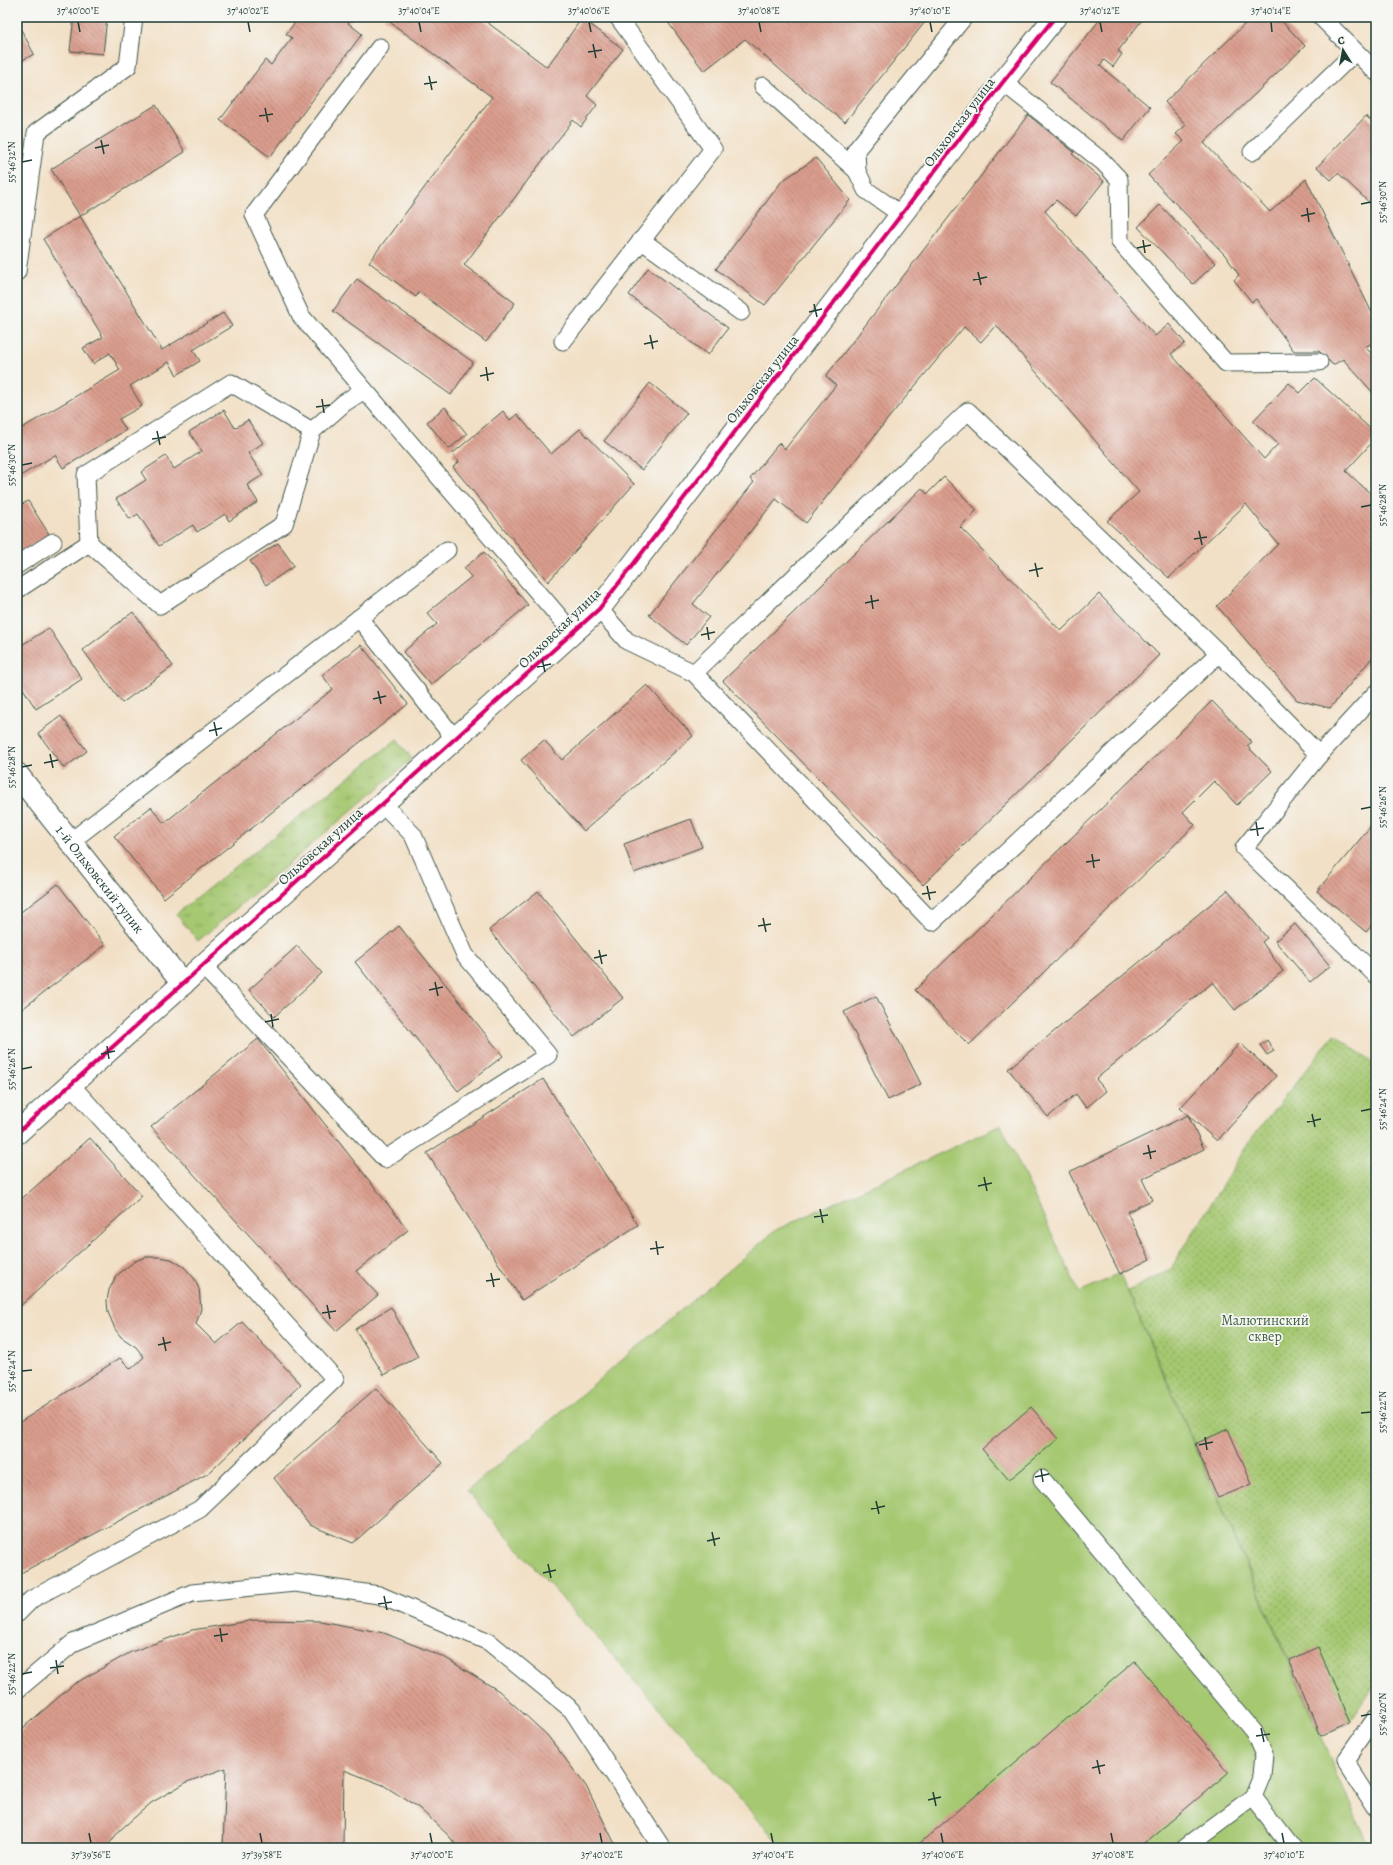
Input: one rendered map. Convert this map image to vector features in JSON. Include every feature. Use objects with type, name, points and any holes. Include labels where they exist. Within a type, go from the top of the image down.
[{"type":"street","name":"Ольховская улица","points":[[17,1133],[599,609],[1003,82],[1055,17]]},
{"type":"street","name":"1-й Ольховский тупик","points":[[17,774],[183,984]]},
{"type":"lane","points":[[17,272],[36,133],[128,66],[134,17]]},
{"type":"lane","points":[[563,341],[713,149],[618,17]]},
{"type":"lane","points":[[857,171],[856,150],[964,17]]},
{"type":"lane","points":[[1321,17],[1376,72]]},
{"type":"lane","points":[[380,47],[254,215],[301,316],[573,633]]},
{"type":"lane","points":[[1252,152],[1355,52]]},
{"type":"lane","points":[[1003,82],[1103,162],[1119,179],[1120,242],[1226,363],[1319,362]]},
{"type":"lane","points":[[763,86],[857,171],[866,190],[902,215]]},
{"type":"lane","points":[[641,240],[741,312]]},
{"type":"lane","points":[[312,430],[231,383],[86,475],[89,543],[160,605],[284,524],[312,430],[344,403],[364,390]]},
{"type":"lane","points":[[694,672],[968,411],[1219,653],[1319,755]]},
{"type":"lane","points":[[17,565],[53,542]]},
{"type":"lane","points":[[17,590],[89,543]]},
{"type":"lane","points":[[70,842],[448,550]]},
{"type":"lane","points":[[599,609],[628,641],[694,672],[932,922],[1219,653]]},
{"type":"lane","points":[[359,618],[455,739]]},
{"type":"lane","points":[[1376,693],[1319,755],[1244,848],[1376,975]]},
{"type":"lane","points":[[203,966],[385,1159],[548,1056],[465,955],[413,835],[383,804]]},
{"type":"lane","points":[[17,1614],[32,1599],[200,1510],[335,1379],[71,1085]]},
{"type":"lane","points":[[1042,1479],[1254,1732],[1264,1755],[1262,1775],[1253,1797],[1185,1848]]},
{"type":"lane","points":[[17,1690],[73,1642],[192,1593],[295,1584],[379,1596],[489,1642],[572,1710],[662,1848]]},
{"type":"lane","points":[[1376,1718],[1346,1761],[1376,1808]]},
{"type":"lane","points":[[1253,1797],[1293,1848]]},
{"type":"green space","points":[[397,739],[412,759],[198,941],[176,914]]},
{"type":"green space","name":"Малютинский сквер","points":[[1335,1034],[1376,1066],[1376,1684],[1350,1722],[1321,1735],[1128,1291],[1170,1270],[1251,1139]]},
{"type":"green space","points":[[1001,1125],[1079,1292],[1120,1274],[1369,1848],[783,1848],[467,1491],[776,1230]]},
{"type":"building","points":[[74,17],[107,17],[103,54],[70,51]]},
{"type":"building","points":[[299,17],[353,17],[348,23],[362,34],[270,157],[220,120],[265,60],[271,65],[292,38],[286,34]]},
{"type":"building","points":[[383,17],[480,17],[547,67],[582,18],[623,49],[587,96],[597,105],[581,127],[573,120],[464,265],[515,303],[486,342],[419,292],[416,297],[369,262],[492,97]]},
{"type":"building","points":[[664,17],[929,17],[845,122],[792,80],[745,39],[704,71]]},
{"type":"building","points":[[1102,17],[1139,17],[1142,20],[1118,51],[1122,54],[1113,67],[1104,60],[1100,66],[1150,107],[1123,141],[1050,82]]},
{"type":"building","points":[[1252,17],[1278,17],[1305,46],[1204,143],[1270,212],[1306,179],[1376,321],[1376,341],[1365,347],[1376,358],[1376,396],[1343,359],[1333,365],[1319,351],[1294,351],[1256,299],[1252,302],[1234,280],[1239,275],[1225,255],[1148,175],[1184,141],[1176,134],[1186,125],[1165,102]]},
{"type":"building","points":[[17,22],[34,54],[17,63]]},
{"type":"building","points":[[156,105],[185,152],[80,216],[51,169]]},
{"type":"building","points":[[1028,115],[1074,152],[1072,154],[1104,181],[1076,216],[1056,200],[1045,211],[1155,336],[1169,324],[1185,343],[1171,354],[1264,459],[1278,444],[1253,421],[1289,383],[1300,393],[1315,378],[1376,434],[1376,438],[1346,471],[1372,495],[1376,490],[1376,653],[1330,708],[1297,700],[1217,606],[1278,544],[1246,504],[1169,578],[1107,521],[1139,492],[996,325],[981,342],[964,327],[886,421],[806,523],[776,499],[693,604],[709,617],[686,645],[649,615],[754,482],[750,479],[779,443],[785,449],[836,385],[826,376]]},
{"type":"building","points":[[1366,116],[1376,125],[1376,209],[1338,173],[1331,180],[1317,167]]},
{"type":"building","points":[[816,158],[850,200],[765,305],[716,269],[782,181]]},
{"type":"building","points":[[1160,205],[1216,263],[1193,284],[1138,227]]},
{"type":"building","points":[[80,216],[162,350],[223,313],[232,326],[193,350],[200,361],[177,375],[169,362],[130,386],[142,406],[119,419],[126,430],[63,468],[55,455],[17,478],[17,431],[120,370],[110,353],[93,364],[83,348],[103,337],[43,239]]},
{"type":"building","points":[[648,268],[728,328],[708,355],[629,295]]},
{"type":"building","points":[[357,279],[473,362],[451,395],[333,311]]},
{"type":"building","points":[[650,383],[687,413],[642,470],[604,441]]},
{"type":"building","points":[[445,407],[467,434],[449,449],[427,422]]},
{"type":"building","points":[[224,410],[235,428],[248,420],[263,443],[248,453],[263,475],[247,485],[258,502],[229,521],[225,514],[197,532],[193,525],[159,546],[138,514],[130,519],[116,499],[146,480],[141,472],[166,456],[174,469],[202,451],[189,432]]},
{"type":"building","points":[[503,411],[510,420],[517,414],[551,454],[580,429],[634,484],[548,582],[453,467],[459,462],[452,454]]},
{"type":"building","points":[[944,477],[977,510],[960,527],[1061,631],[1099,594],[1159,655],[923,885],[723,681],[922,488],[927,494]]},
{"type":"building","points":[[28,501],[49,534],[17,555],[17,507]]},
{"type":"building","points":[[278,543],[294,566],[266,585],[250,561]]},
{"type":"building","points":[[484,552],[528,605],[431,685],[403,652],[437,624],[427,613],[471,577],[464,568]]},
{"type":"building","points":[[133,612],[173,666],[122,703],[83,650]]},
{"type":"building","points":[[49,628],[82,679],[36,709],[17,679],[17,648]]},
{"type":"building","points":[[361,645],[408,704],[164,898],[114,836],[151,807],[164,823],[333,689],[322,675]]},
{"type":"building","points":[[647,685],[693,736],[584,831],[521,760],[544,740],[562,760]]},
{"type":"building","points":[[1212,701],[1252,742],[1247,746],[1272,771],[1237,805],[1214,781],[1183,812],[1195,825],[969,1045],[915,990]]},
{"type":"building","points":[[61,716],[87,751],[64,768],[38,733]]},
{"type":"building","points":[[691,819],[702,847],[634,873],[624,844]]},
{"type":"building","points":[[1376,820],[1376,921],[1366,932],[1317,891]]},
{"type":"building","points":[[58,884],[105,945],[17,1013],[17,915]]},
{"type":"building","points":[[1228,890],[1267,938],[1262,942],[1283,971],[1235,1010],[1213,982],[1096,1079],[1106,1091],[1086,1108],[1076,1094],[1048,1117],[1008,1069]]},
{"type":"building","points":[[538,891],[623,998],[574,1037],[489,930]]},
{"type":"building","points":[[1295,924],[1330,966],[1310,982],[1275,941]]},
{"type":"building","points":[[399,926],[503,1056],[458,1091],[355,962]]},
{"type":"building","points":[[297,946],[322,973],[274,1017],[249,990]]},
{"type":"building","points":[[876,996],[921,1084],[888,1100],[844,1012]]},
{"type":"building","points":[[258,1039],[408,1230],[356,1271],[378,1295],[336,1331],[151,1127]]},
{"type":"building","points":[[1267,1040],[1274,1051],[1267,1055],[1260,1045]]},
{"type":"building","points":[[1240,1043],[1276,1076],[1217,1141],[1180,1108]]},
{"type":"building","points":[[543,1079],[638,1225],[522,1300],[427,1153]]},
{"type":"building","points":[[1188,1115],[1204,1149],[1142,1179],[1152,1200],[1127,1212],[1150,1259],[1120,1274],[1069,1172]]},
{"type":"building","points":[[90,1138],[142,1196],[17,1309],[17,1203]]},
{"type":"building","points":[[146,1257],[171,1259],[184,1267],[194,1278],[199,1289],[201,1309],[196,1324],[216,1344],[242,1322],[301,1384],[209,1473],[17,1575],[17,1424],[120,1358],[131,1369],[144,1357],[136,1347],[121,1337],[115,1329],[108,1312],[107,1301],[109,1290],[116,1276],[135,1261]]},
{"type":"building","points":[[391,1307],[418,1357],[384,1375],[355,1329]]},
{"type":"building","points":[[376,1388],[443,1463],[353,1543],[310,1525],[274,1478]]},
{"type":"building","points":[[1031,1407],[1058,1439],[1009,1480],[982,1449]]},
{"type":"building","points":[[1228,1429],[1252,1484],[1218,1498],[1195,1444]]},
{"type":"building","points":[[255,1620],[320,1621],[384,1633],[444,1657],[499,1691],[547,1735],[586,1786],[617,1848],[458,1848],[449,1836],[419,1808],[383,1785],[344,1770],[343,1848],[223,1848],[226,1768],[187,1782],[151,1803],[119,1831],[106,1848],[17,1848],[17,1736],[25,1726],[74,1684],[131,1652],[192,1630]]},
{"type":"building","points":[[1318,1647],[1350,1722],[1321,1735],[1289,1660]]},
{"type":"building","points":[[1135,1661],[1229,1772],[1139,1848],[914,1848]]},
{"type":"cycle path","points":[[17,1133],[599,609],[1003,82],[1055,17]]}]
